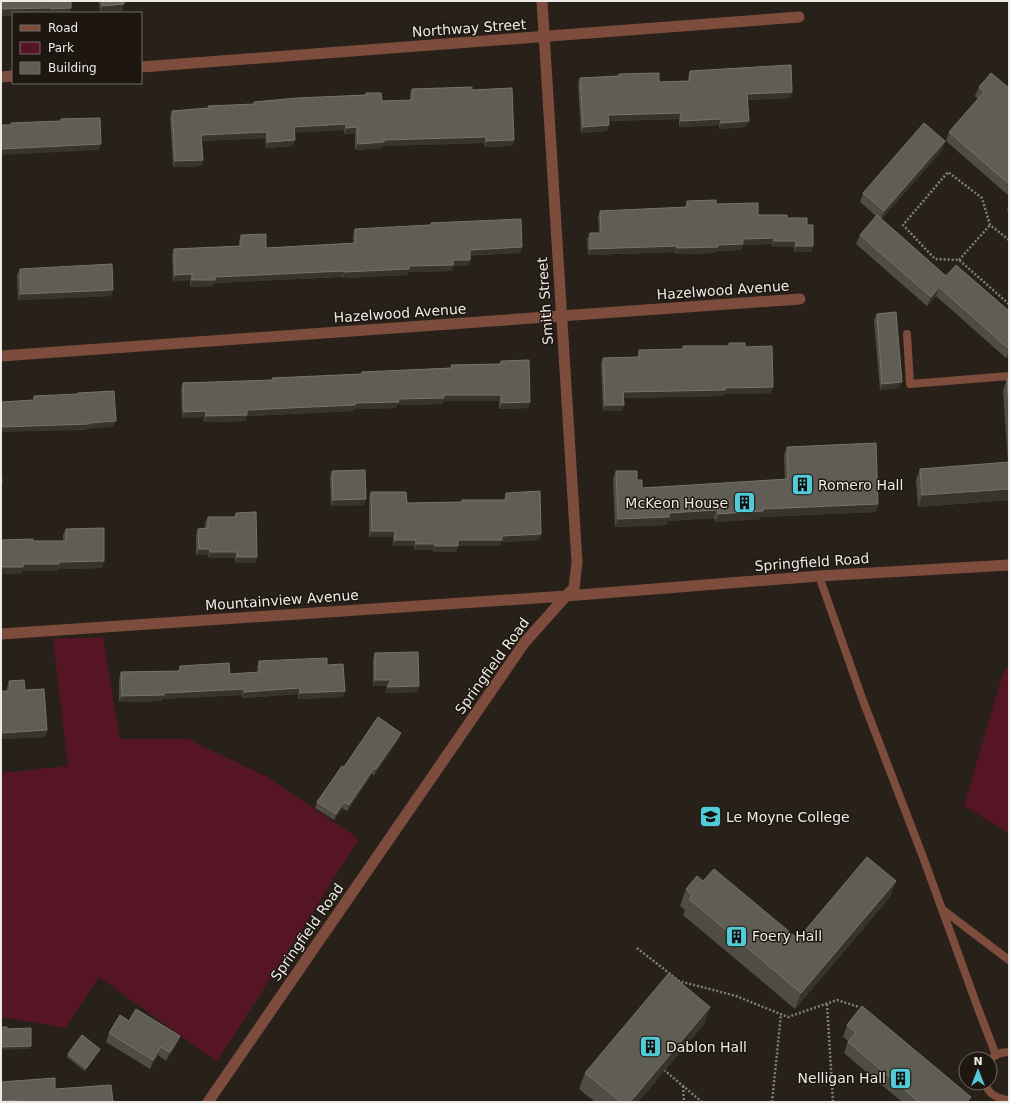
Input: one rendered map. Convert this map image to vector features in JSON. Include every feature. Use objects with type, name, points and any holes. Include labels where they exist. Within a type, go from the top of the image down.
[{"type":"street","name":"Smith Street","points":[[542,1],[577,562],[574,588],[566,596]]},
{"type":"street","name":"Northway Street","points":[[142,67],[799,17]]},
{"type":"street","points":[[1,77],[12,76]]},
{"type":"street","name":"Hazelwood Avenue","points":[[1,356],[800,299]]},
{"type":"street","name":"Springfield Road","points":[[208,1102],[525,642],[566,596],[819,576],[1009,565]]},
{"type":"street","name":"Mountainview Avenue","points":[[1,634],[566,596]]},
{"type":"lane","points":[[907,334],[910,384],[1009,376]]},
{"type":"lane","points":[[819,576],[862,698],[979,1011],[991,1051]]},
{"type":"lane","points":[[942,909],[1009,960]]},
{"type":"lane","points":[[998,1054],[1001,1052],[1009,1052]]},
{"type":"lane","points":[[989,1091],[991,1094],[1004,1101]]},
{"type":"path","points":[[1009,240],[990,224],[982,198],[948,172],[902,224],[934,259],[959,260],[1009,304]]},
{"type":"path","points":[[959,260],[990,224]]},
{"type":"path","points":[[637,948],[680,981],[736,996],[788,1017],[837,1000],[859,1007]]},
{"type":"path","points":[[827,1004],[833,1102]]},
{"type":"path","points":[[772,1102],[781,1014]]},
{"type":"path","points":[[664,1070],[702,1102]]},
{"type":"path","points":[[683,1086],[684,1102]]},
{"type":"green space","points":[[103,637],[120,739],[188,739],[267,777],[359,839],[217,1062],[99,977],[65,1028],[1,1017],[1,773],[68,766],[53,639]]},
{"type":"green space","points":[[1009,665],[1009,833],[964,806],[1002,676]]},
{"type":"building","points":[[1,1],[71,1],[71,8],[1,9]]},
{"type":"building","points":[[102,1],[124,1],[124,4],[102,6]]},
{"type":"building","points":[[791,65],[792,92],[747,94],[749,121],[721,123],[721,119],[681,121],[681,113],[608,115],[609,125],[583,127],[580,78],[619,76],[619,74],[659,73],[659,82],[690,81],[690,71]]},
{"type":"building","points":[[991,73],[1009,88],[1009,184],[949,132],[984,92],[979,87]]},
{"type":"building","points":[[472,87],[472,90],[512,88],[514,140],[486,141],[486,137],[384,140],[384,142],[358,144],[357,127],[346,128],[346,124],[294,127],[295,140],[268,142],[267,132],[201,135],[203,160],[175,161],[172,111],[209,108],[208,106],[254,104],[254,102],[297,98],[366,95],[366,93],[381,93],[382,101],[412,100],[412,89]]},
{"type":"building","points":[[100,118],[101,144],[1,149],[1,125],[11,125],[11,123],[61,121],[61,119]]},
{"type":"building","points":[[924,123],[945,141],[884,211],[863,193]]},
{"type":"building","points":[[716,200],[716,204],[758,203],[758,215],[787,215],[787,218],[807,218],[807,225],[813,225],[813,246],[796,246],[796,241],[774,241],[774,238],[743,239],[743,244],[717,245],[718,247],[677,248],[677,246],[590,249],[590,233],[601,233],[600,211],[687,207],[687,201]]},
{"type":"building","points":[[877,215],[946,276],[956,265],[1009,311],[1009,349],[939,287],[931,297],[860,235]]},
{"type":"building","points":[[521,219],[522,247],[470,250],[470,260],[453,260],[453,265],[409,266],[409,269],[215,277],[215,280],[192,280],[192,274],[175,275],[174,249],[241,246],[241,235],[266,234],[266,248],[356,243],[355,229],[431,225],[431,223]]},
{"type":"building","points":[[112,264],[113,290],[21,294],[20,269]]},
{"type":"building","points":[[896,312],[902,382],[882,384],[877,314]]},
{"type":"building","points":[[729,343],[745,343],[745,347],[772,346],[773,387],[724,388],[725,390],[623,392],[624,405],[605,405],[603,358],[640,357],[639,350],[683,349],[683,346],[729,346]]},
{"type":"building","points":[[529,360],[530,402],[502,403],[501,395],[444,395],[444,398],[398,399],[399,402],[355,403],[355,405],[247,410],[247,415],[206,416],[206,411],[184,412],[183,383],[273,380],[272,378],[452,368],[451,365],[501,364],[501,361]]},
{"type":"building","points":[[1009,378],[1009,408],[1007,379]]},
{"type":"building","points":[[114,391],[116,421],[89,424],[1,427],[1,402],[34,400],[34,396]]},
{"type":"building","points":[[876,443],[878,504],[763,509],[763,511],[718,514],[717,510],[669,513],[669,517],[618,519],[616,471],[637,471],[637,480],[642,480],[642,488],[788,479],[787,447]]},
{"type":"building","points":[[1009,462],[1009,489],[922,495],[920,469]]},
{"type":"building","points":[[365,470],[366,499],[333,500],[332,471]]},
{"type":"building","points":[[540,491],[541,534],[502,536],[502,540],[458,540],[458,546],[435,546],[435,544],[416,544],[416,540],[395,540],[395,531],[372,531],[371,492],[406,492],[407,503],[462,502],[462,500],[506,500],[506,493]]},
{"type":"building","points":[[256,512],[257,557],[237,557],[237,552],[210,552],[210,549],[199,549],[198,529],[208,528],[208,517],[236,517],[236,513]]},
{"type":"building","points":[[104,528],[104,561],[59,562],[59,564],[23,564],[23,567],[1,567],[1,540],[33,539],[33,541],[66,541],[66,529]]},
{"type":"building","points":[[418,652],[419,686],[387,687],[391,680],[375,680],[375,653]]},
{"type":"building","points":[[327,658],[327,665],[343,664],[345,691],[300,693],[300,688],[244,692],[244,689],[164,693],[164,695],[122,696],[121,672],[180,671],[180,666],[229,663],[230,674],[260,672],[259,661]]},
{"type":"building","points":[[24,680],[25,690],[44,689],[47,730],[1,733],[1,691],[10,691],[9,681]]},
{"type":"building","points":[[378,717],[401,733],[376,769],[374,768],[349,805],[344,802],[336,814],[317,802],[342,766],[344,767]]},
{"type":"building","name":"Foery Hall","points":[[867,857],[896,881],[801,993],[689,899],[692,895],[686,889],[697,876],[703,881],[714,869],[798,939]]},
{"type":"building","name":"Dablon Hall","points":[[669,973],[710,1007],[630,1102],[621,1102],[585,1073]]},
{"type":"building","name":"Nelligan Hall","points":[[862,1006],[958,1086],[958,1091],[964,1091],[971,1097],[967,1102],[919,1102],[848,1042],[856,1033],[847,1025]]},
{"type":"building","points":[[136,1009],[180,1036],[170,1052],[161,1047],[153,1060],[109,1033],[120,1015],[129,1021]]},
{"type":"building","points":[[1,1027],[7,1027],[7,1029],[31,1028],[31,1046],[1,1047]]},
{"type":"building","points":[[82,1035],[100,1049],[86,1068],[68,1054]]},
{"type":"building","points":[[55,1078],[55,1089],[111,1085],[113,1102],[26,1102],[26,1100],[1,1101],[1,1082]]},
{"type":"place","name":"Romero Hall","points":[[802,485]]},
{"type":"place","name":"McKeon House","points":[[744,503]]},
{"type":"place","name":"Le Moyne College","points":[[711,817]]},
{"type":"place","name":"Foery Hall","points":[[737,936]]},
{"type":"place","name":"Dablon Hall","points":[[650,1047]]},
{"type":"place","name":"Nelligan Hall","points":[[901,1078]]}]
